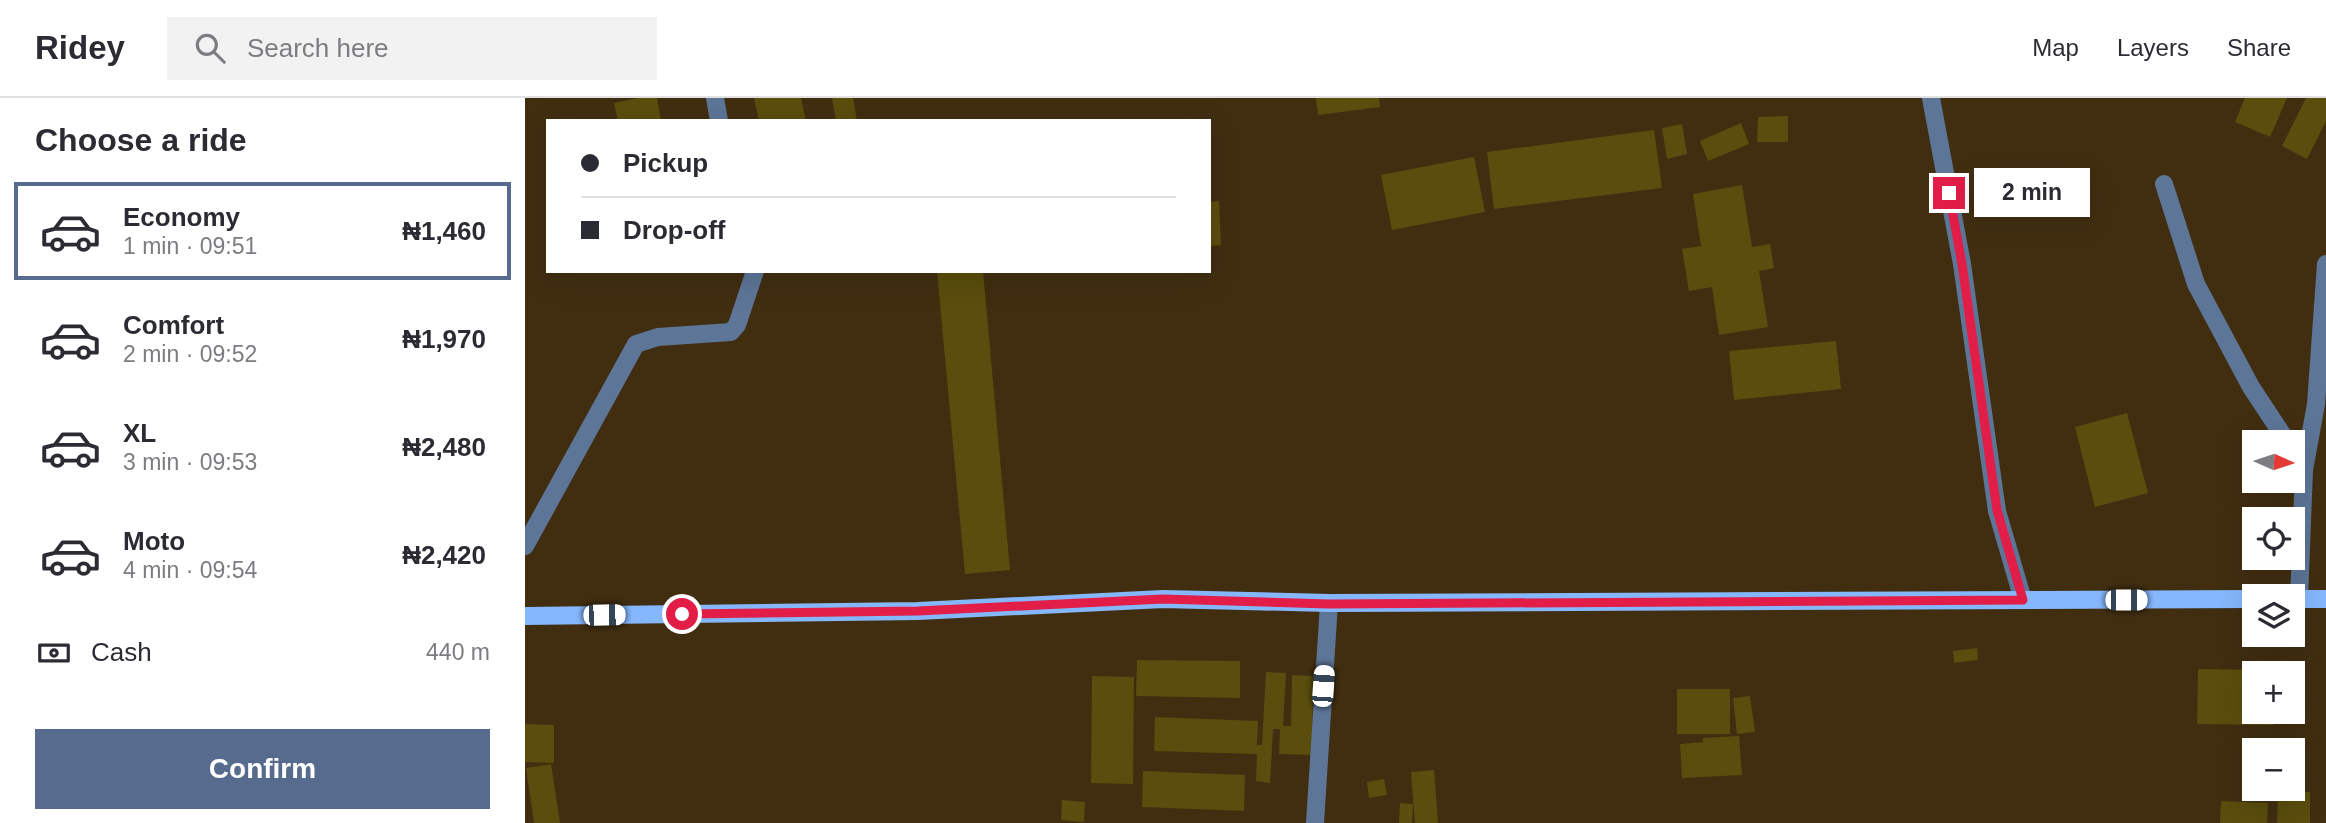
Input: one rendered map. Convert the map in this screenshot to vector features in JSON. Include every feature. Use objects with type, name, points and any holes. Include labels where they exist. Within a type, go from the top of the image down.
[{"type":"main road","points":[[525,616],[918,611],[1163,599],[1329,604],[2242,599]]},
{"type":"main road","points":[[2305,599],[2326,599]]},
{"type":"street","points":[[715,98],[719,119]]},
{"type":"street","points":[[1931,98],[1962,264],[1997,510],[2023,600]]},
{"type":"street","points":[[2164,184],[2196,284],[2251,387],[2279,430]]},
{"type":"street","points":[[2305,464],[2316,404],[2326,264]]},
{"type":"street","points":[[525,546],[636,344],[658,337],[731,332],[737,325],[754,273]]},
{"type":"street","points":[[2297,584],[2303,494]]},
{"type":"street","points":[[1315,823],[1329,604]]},
{"type":"building","points":[[638,98],[657,98],[661,119],[618,119],[614,103]]},
{"type":"building","points":[[754,98],[801,98],[806,119],[759,119]]},
{"type":"building","points":[[832,98],[853,98],[857,119],[836,119]]},
{"type":"building","points":[[1316,98],[1379,98],[1380,107],[1318,115]]},
{"type":"building","points":[[2245,98],[2287,98],[2270,137],[2235,122]]},
{"type":"building","points":[[2306,98],[2326,98],[2326,121],[2307,159],[2282,146]]},
{"type":"building","points":[[1788,116],[1788,142],[1757,142],[1758,117]]},
{"type":"building","points":[[1741,123],[1749,144],[1708,161],[1700,141]]},
{"type":"building","points":[[1682,124],[1687,154],[1667,159],[1662,128]]},
{"type":"building","points":[[1654,130],[1662,188],[1494,209],[1487,152]]},
{"type":"building","points":[[1474,157],[1485,212],[1392,230],[1381,175]]},
{"type":"building","points":[[1742,185],[1752,247],[1770,244],[1774,268],[1759,271],[1768,327],[1719,335],[1712,287],[1689,291],[1682,249],[1701,246],[1693,194]]},
{"type":"building","points":[[1219,201],[1221,245],[1211,246],[1211,202]]},
{"type":"building","points":[[937,273],[983,273],[1010,570],[965,574]]},
{"type":"building","points":[[1836,341],[1841,389],[1734,400],[1729,351]]},
{"type":"building","points":[[2127,413],[2148,493],[2095,507],[2075,427]]},
{"type":"building","points":[[1977,648],[1978,660],[1954,663],[1953,651]]},
{"type":"building","points":[[1137,660],[1240,661],[1240,698],[1136,696]]},
{"type":"building","points":[[2198,669],[2242,670],[2242,724],[2274,725],[2197,724]]},
{"type":"building","points":[[1266,672],[1286,673],[1283,726],[1291,726],[1292,675],[1313,676],[1312,755],[1279,754],[1280,729],[1273,729],[1270,783],[1256,781],[1257,754],[1154,751],[1155,717],[1258,721],[1257,745],[1262,745]]},
{"type":"building","points":[[1092,676],[1134,677],[1133,784],[1091,783]]},
{"type":"building","points":[[1677,689],[1730,689],[1730,734],[1677,734]]},
{"type":"building","points":[[1750,696],[1755,732],[1737,734],[1733,698]]},
{"type":"building","points":[[525,724],[554,725],[554,763],[525,762]]},
{"type":"building","points":[[1739,736],[1742,775],[1682,778],[1680,744],[1703,742],[1703,738]]},
{"type":"building","points":[[551,764],[560,823],[534,823],[526,768]]},
{"type":"building","points":[[1434,770],[1438,823],[1415,823],[1411,772]]},
{"type":"building","points":[[1143,771],[1245,775],[1244,811],[1142,807]]},
{"type":"building","points":[[1384,779],[1387,795],[1369,798],[1367,782]]},
{"type":"building","points":[[2305,792],[2310,792],[2310,823],[2277,823],[2278,801],[2305,801]]},
{"type":"building","points":[[1062,800],[1085,802],[1084,822],[1061,820]]},
{"type":"building","points":[[2221,801],[2268,803],[2267,823],[2220,823]]},
{"type":"building","points":[[1400,803],[1413,804],[1412,823],[1399,823]]},
{"type":"route","points":[[682,614],[918,611],[1163,599],[1329,604],[2023,600],[1997,510],[1962,264],[1949,193]]}]
